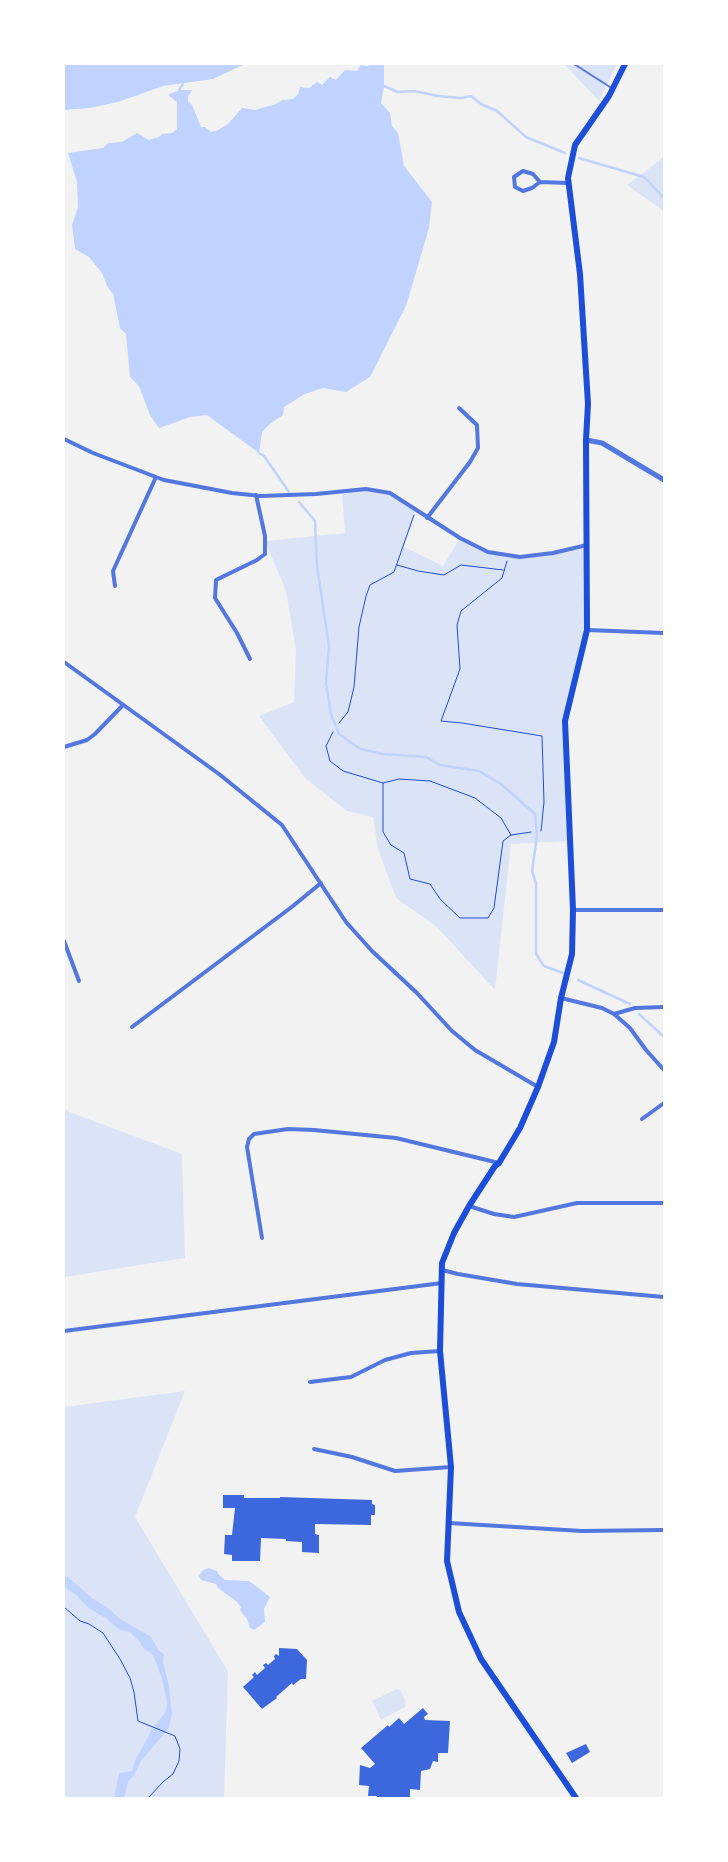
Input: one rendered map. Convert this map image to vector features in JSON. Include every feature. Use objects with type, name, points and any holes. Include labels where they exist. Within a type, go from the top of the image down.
[{"type":"main road","points":[[576,1798],[481,1659],[459,1612],[447,1561],[451,1467],[440,1351],[442,1263],[454,1233],[520,1128],[538,1087],[554,1042],[561,998],[572,954],[573,910],[565,721],[587,630],[586,440],[588,404],[580,274],[568,178],[575,145],[612,88],[625,64]]},
{"type":"street","points":[[540,182],[533,174],[524,171],[514,177],[515,186],[523,191],[532,188],[540,182],[568,183]]},
{"type":"street","points":[[427,518],[470,462],[478,448],[477,425],[459,408]]},
{"type":"street","points":[[64,439],[93,453],[164,480],[256,496],[316,494],[366,489],[390,492],[427,518],[488,552],[520,557],[587,545]]},
{"type":"street","points":[[586,440],[602,443],[664,480]]},
{"type":"street","points":[[115,586],[113,571],[156,477]]},
{"type":"street","points":[[250,659],[237,633],[214,598],[216,580],[257,560],[265,554],[264,536],[256,496]]},
{"type":"street","points":[[587,630],[664,633]]},
{"type":"street","points":[[64,662],[219,774],[282,825],[346,922],[372,951],[417,993],[452,1031],[475,1050],[538,1087]]},
{"type":"street","points":[[64,747],[87,740],[123,705]]},
{"type":"street","points":[[132,1027],[321,883]]},
{"type":"street","points":[[573,910],[664,910]]},
{"type":"street","points":[[64,941],[66,954],[79,981]]},
{"type":"street","points":[[561,998],[598,1007],[614,1014],[626,1024],[664,1070]]},
{"type":"street","points":[[614,1014],[635,1008],[664,1007]]},
{"type":"street","points":[[642,1119],[664,1103]]},
{"type":"street","points":[[262,1238],[247,1147],[249,1139],[254,1134],[288,1129],[305,1129],[396,1138],[499,1163]]},
{"type":"street","points":[[470,1206],[494,1214],[514,1217],[577,1203],[664,1203]]},
{"type":"street","points":[[442,1270],[517,1284],[664,1297]]},
{"type":"street","points":[[64,1331],[442,1283]]},
{"type":"street","points":[[310,1382],[351,1377],[385,1360],[411,1353],[440,1351]]},
{"type":"street","points":[[314,1449],[352,1457],[395,1471],[451,1467]]},
{"type":"street","points":[[449,1523],[582,1531],[664,1530]]},
{"type":"lane","points":[[574,64],[612,88]]},
{"type":"path","points":[[339,723],[348,712],[354,687],[360,628],[366,596],[370,585],[394,572],[416,510]]},
{"type":"path","points":[[508,555],[502,578],[461,611],[457,625],[460,668],[441,721],[542,736],[544,802],[541,831]]},
{"type":"path","points":[[396,565],[444,575],[461,565],[504,570]]},
{"type":"path","points":[[333,732],[326,746],[330,761],[343,771],[383,783],[398,779],[430,781],[475,798],[501,818],[511,835]]},
{"type":"path","points":[[383,783],[383,832],[390,846],[404,853],[410,879],[430,884],[440,899],[460,918],[488,918],[494,908],[503,841],[511,835],[531,832]]},
{"type":"path","points":[[64,1607],[80,1621],[96,1627],[103,1633],[120,1659],[130,1678],[138,1721],[175,1736],[180,1749],[179,1761],[173,1774],[148,1798]]},
{"type":"shaded area","points":[[564,64],[617,64],[599,101]]},
{"type":"shaded area","points":[[664,157],[664,211],[627,185]]},
{"type":"shaded area","points":[[366,489],[390,493],[416,510],[404,547],[443,566],[460,538],[488,552],[520,557],[553,553],[587,545],[587,630],[565,721],[570,841],[511,844],[495,990],[437,927],[396,898],[378,849],[373,817],[347,811],[305,778],[259,716],[294,702],[296,651],[286,591],[265,541],[345,533],[342,491]]},
{"type":"shaded area","points":[[64,1110],[182,1154],[185,1258],[64,1277]]},
{"type":"shaded area","points":[[185,1391],[135,1517],[228,1671],[224,1798],[64,1798],[64,1407]]},
{"type":"shaded area","points":[[396,1689],[400,1690],[406,1702],[405,1707],[381,1720],[372,1701]]},
{"type":"water","points":[[64,64],[245,64],[213,79],[163,86],[118,102],[89,108],[64,110]]},
{"type":"water","points":[[370,64],[384,64],[384,86],[381,103],[390,113],[392,126],[398,133],[404,166],[432,202],[429,228],[406,306],[370,377],[346,392],[323,388],[305,394],[284,407],[283,415],[262,432],[259,453],[207,415],[190,417],[159,428],[150,415],[139,386],[130,377],[126,334],[120,328],[113,294],[107,286],[102,273],[89,257],[75,249],[72,225],[78,207],[77,182],[68,153],[103,148],[108,143],[122,142],[137,133],[149,140],[162,134],[172,133],[177,129],[177,102],[168,95],[179,90],[192,90],[188,101],[192,105],[201,127],[205,127],[211,132],[228,124],[242,108],[255,110],[276,104],[282,100],[293,99],[298,94],[300,87],[309,88],[317,82],[322,85],[330,77],[336,80],[345,70],[357,71],[361,65],[368,66]]},
{"type":"water","points":[[209,1568],[217,1571],[225,1580],[248,1581],[270,1597],[264,1609],[265,1622],[254,1630],[250,1628],[237,1602],[218,1588],[216,1584],[201,1580],[199,1576],[203,1570]]},
{"type":"water","points":[[64,1577],[68,1577],[120,1619],[151,1637],[159,1651],[164,1654],[163,1662],[169,1686],[172,1714],[168,1729],[141,1761],[128,1782],[124,1798],[114,1798],[119,1773],[132,1771],[135,1761],[151,1731],[166,1711],[167,1703],[162,1679],[153,1655],[144,1649],[130,1632],[120,1630],[107,1619],[90,1609],[76,1595],[64,1587]]},
{"type":"building","points":[[223,1495],[244,1495],[244,1498],[280,1497],[372,1500],[372,1504],[375,1505],[375,1515],[371,1515],[371,1525],[315,1524],[315,1534],[319,1535],[319,1553],[302,1552],[302,1542],[261,1538],[260,1561],[232,1561],[232,1555],[224,1554],[225,1535],[232,1535],[235,1508],[223,1508]]},
{"type":"building","points":[[279,1648],[297,1649],[307,1660],[306,1679],[301,1679],[293,1685],[292,1683],[277,1698],[262,1709],[243,1687],[254,1677],[252,1675],[255,1672],[257,1675],[265,1668],[263,1665],[266,1663],[268,1665],[275,1659],[274,1656],[276,1654],[279,1656]]},
{"type":"building","points":[[423,1708],[428,1714],[424,1717],[425,1720],[450,1721],[448,1753],[438,1753],[438,1762],[433,1761],[430,1769],[421,1771],[420,1790],[410,1789],[410,1798],[377,1798],[377,1796],[368,1796],[369,1786],[359,1785],[360,1765],[370,1768],[375,1764],[361,1748],[388,1725],[389,1727],[399,1718],[404,1724]]},
{"type":"building","points":[[586,1744],[590,1752],[572,1763],[566,1753]]},
{"type":"waterway","points":[[179,90],[183,84]]},
{"type":"waterway","points":[[384,86],[398,92],[414,91],[461,98],[471,96],[481,104],[497,111],[526,137],[565,153]]},
{"type":"waterway","points":[[579,158],[644,177],[664,198]]},
{"type":"waterway","points":[[259,453],[264,456],[289,492]]},
{"type":"waterway","points":[[299,502],[315,521],[317,566],[329,646],[326,683],[331,714],[339,734],[360,749],[383,754],[426,757],[440,765],[479,771],[501,784],[535,814],[537,836],[532,871],[536,883],[536,954],[544,966],[563,973]]},
{"type":"waterway","points":[[578,980],[630,1004]]},
{"type":"waterway","points":[[639,1014],[664,1037]]}]
